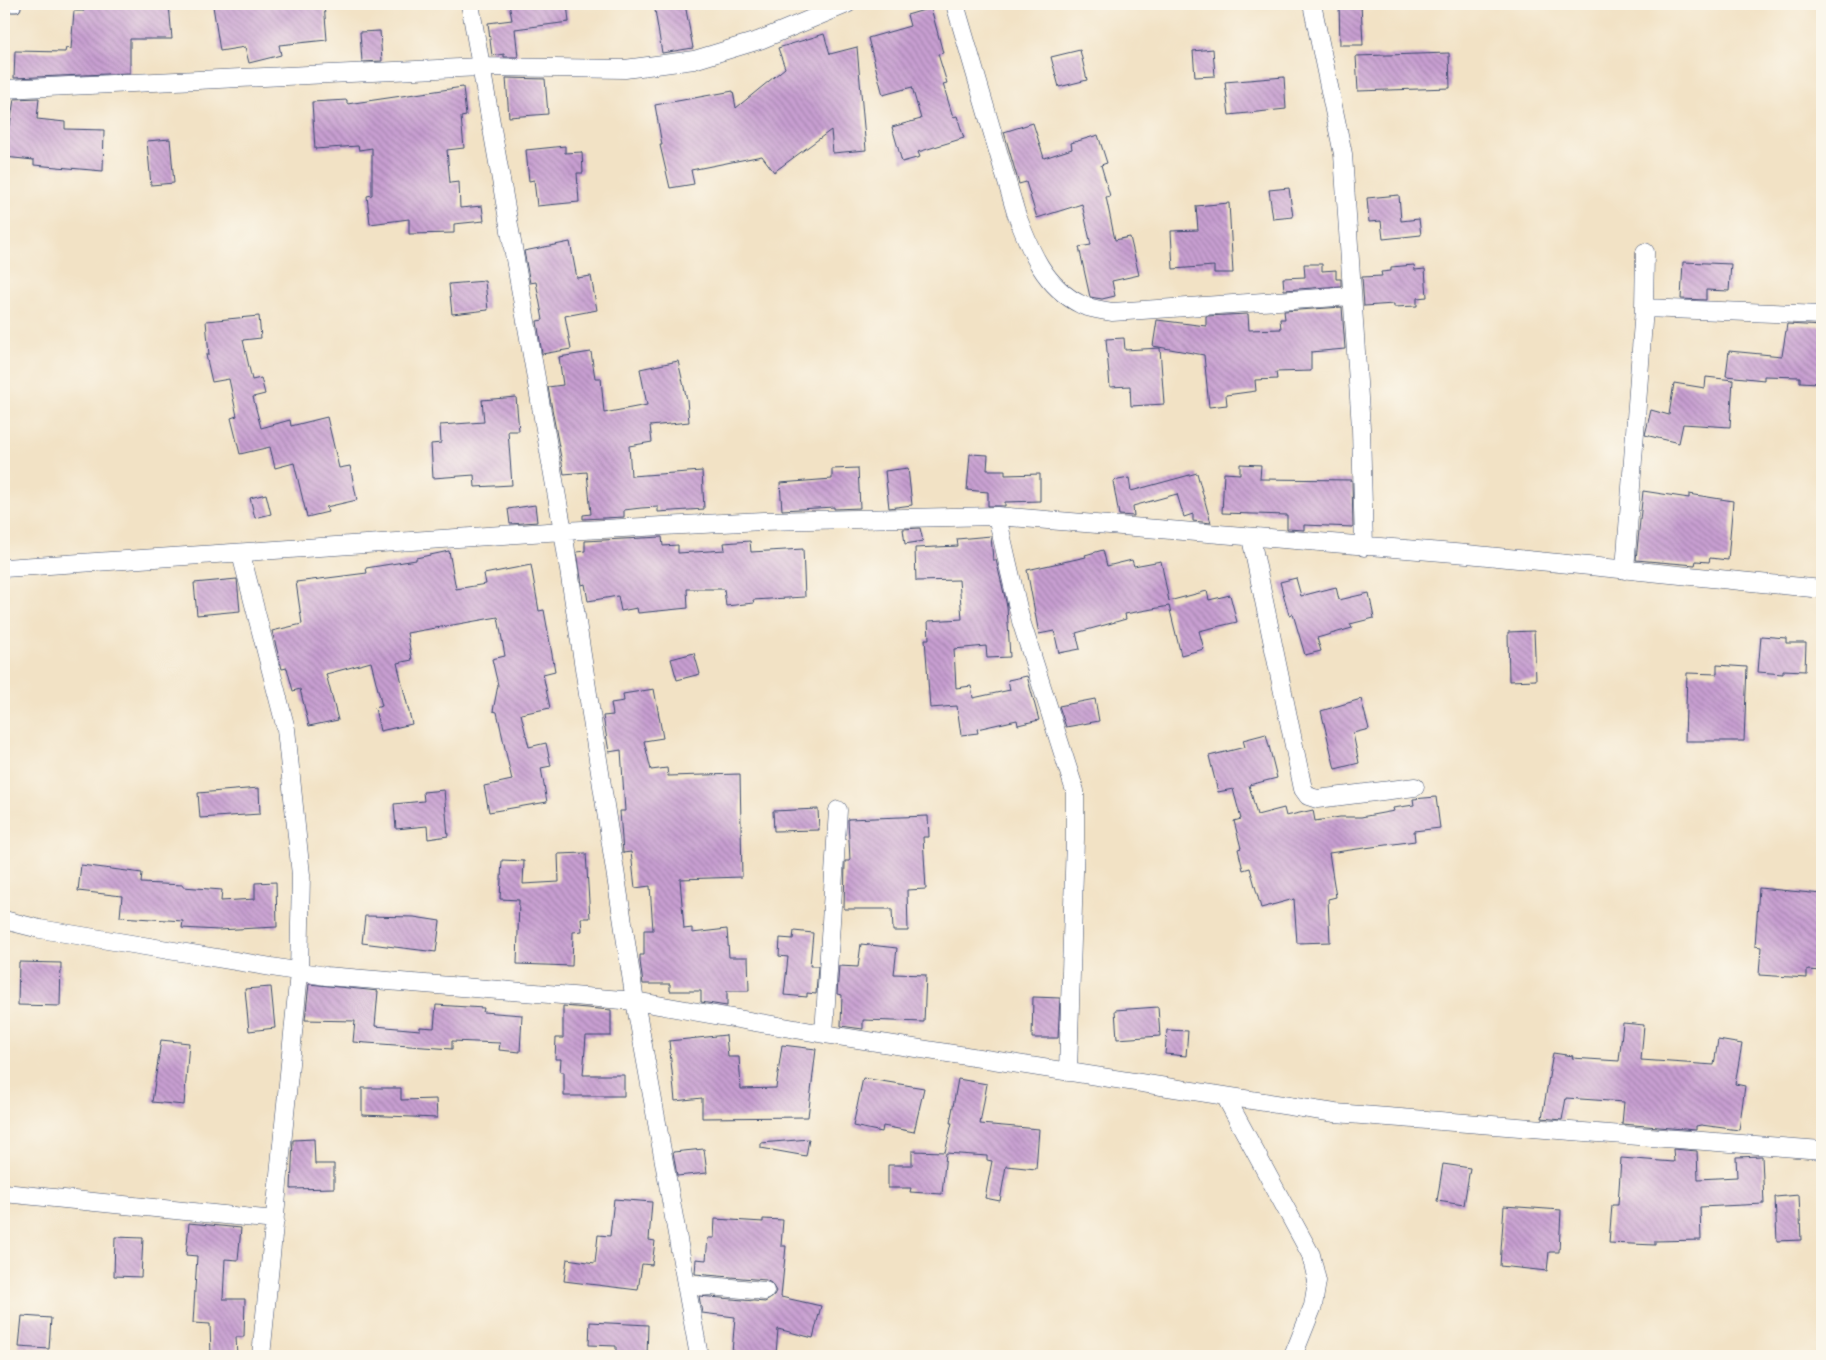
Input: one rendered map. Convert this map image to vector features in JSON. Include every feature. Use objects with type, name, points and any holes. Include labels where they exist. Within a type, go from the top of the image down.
[{"type":"street","points":[[470,4],[563,531],[635,1001],[699,1356]]},
{"type":"street","points":[[4,89],[481,67],[624,69],[694,60],[767,37],[847,4]]},
{"type":"street","points":[[955,4],[1016,213],[1026,241],[1042,271],[1057,288],[1082,305],[1112,312],[1352,296]]},
{"type":"street","points":[[1312,4],[1343,154],[1360,428],[1364,547]]},
{"type":"street","points":[[1625,570],[1644,308],[1645,252]]},
{"type":"street","points":[[1644,308],[1822,315]]},
{"type":"street","points":[[997,516],[1021,621],[1060,752],[1075,791],[1068,1072]]},
{"type":"street","points":[[4,568],[241,554],[563,531],[763,521],[997,516],[1467,554],[1822,589]]},
{"type":"street","points":[[1251,538],[1299,778],[1303,789],[1308,796],[1317,799],[1414,787]]},
{"type":"street","points":[[241,554],[287,738],[301,875],[299,973],[262,1356]]},
{"type":"street","points":[[824,1034],[838,810]]},
{"type":"street","points":[[4,920],[40,929],[299,973],[635,1001],[824,1034],[1335,1113],[1822,1150]]},
{"type":"street","points":[[1225,1096],[1310,1256],[1317,1281],[1313,1306],[1293,1356]]},
{"type":"street","points":[[4,1193],[275,1220]]},
{"type":"street","points":[[686,1284],[765,1291]]},
{"type":"lane","points":[[4,7],[16,7]]},
{"type":"building","points":[[85,4],[169,4],[172,39],[130,39],[130,73],[14,78],[15,51],[65,52],[66,48],[71,49],[74,11],[84,11]]},
{"type":"building","points":[[229,4],[324,4],[327,40],[279,45],[281,55],[249,63],[245,47],[220,51],[213,6]]},
{"type":"building","points":[[509,4],[567,4],[569,22],[515,29],[518,57],[504,57],[504,54],[492,56],[488,23],[512,20]]},
{"type":"building","points":[[654,4],[685,4],[693,48],[662,53]]},
{"type":"building","points":[[1339,4],[1361,4],[1363,45],[1340,45]]},
{"type":"building","points":[[931,8],[943,53],[938,54],[947,83],[943,84],[953,117],[957,116],[964,138],[918,152],[920,157],[902,162],[892,127],[921,119],[912,87],[883,95],[868,38],[910,26],[907,15]]},
{"type":"building","points":[[380,31],[382,61],[362,62],[360,32]]},
{"type":"building","points":[[824,34],[830,54],[857,47],[866,150],[833,153],[831,130],[774,172],[762,156],[691,170],[694,184],[670,188],[660,145],[662,145],[655,105],[733,91],[736,108],[785,68],[778,48]]},
{"type":"building","points":[[1213,49],[1215,76],[1195,77],[1193,51]]},
{"type":"building","points":[[1080,50],[1087,80],[1059,87],[1051,57]]},
{"type":"building","points":[[1449,53],[1450,88],[1358,91],[1356,56]]},
{"type":"building","points":[[1284,77],[1286,109],[1229,115],[1225,82]]},
{"type":"building","points":[[506,78],[545,79],[548,114],[509,117]]},
{"type":"building","points":[[463,87],[466,116],[461,117],[464,148],[447,150],[450,183],[459,182],[460,208],[482,206],[484,221],[454,224],[454,233],[409,234],[409,219],[370,224],[367,196],[372,195],[372,148],[359,150],[358,146],[315,149],[312,102],[347,100],[347,104]]},
{"type":"building","points":[[39,98],[37,119],[65,122],[65,129],[104,130],[103,171],[34,165],[34,160],[4,157],[6,124],[10,125],[14,99]]},
{"type":"building","points":[[1033,123],[1044,158],[1072,149],[1071,143],[1098,135],[1107,163],[1101,165],[1110,196],[1106,197],[1115,240],[1130,237],[1139,275],[1112,281],[1115,296],[1102,299],[1090,297],[1079,247],[1091,245],[1082,204],[1037,218],[1026,182],[1019,184],[1004,132]]},
{"type":"building","points":[[170,139],[174,183],[151,185],[147,141]]},
{"type":"building","points":[[565,146],[565,153],[582,152],[583,173],[577,173],[579,202],[537,206],[534,180],[529,181],[526,150]]},
{"type":"building","points":[[1289,188],[1293,217],[1273,219],[1269,190]]},
{"type":"building","points":[[1399,195],[1401,221],[1419,219],[1421,235],[1383,239],[1381,221],[1369,222],[1367,198]]},
{"type":"building","points":[[1229,203],[1233,273],[1214,273],[1214,266],[1173,269],[1171,231],[1198,230],[1196,206]]},
{"type":"building","points":[[570,242],[577,278],[591,276],[597,310],[565,316],[571,349],[542,354],[537,321],[543,320],[536,282],[530,283],[524,251]]},
{"type":"building","points":[[1683,262],[1731,264],[1729,291],[1706,290],[1706,300],[1681,299]]},
{"type":"building","points":[[1304,264],[1322,264],[1322,271],[1336,270],[1336,279],[1341,279],[1341,286],[1284,290],[1283,278],[1305,277]]},
{"type":"building","points":[[1414,265],[1415,270],[1425,269],[1427,297],[1417,298],[1417,306],[1394,307],[1394,304],[1364,306],[1362,277],[1382,276],[1381,272],[1391,271],[1391,267]]},
{"type":"building","points":[[485,281],[488,310],[452,314],[449,284]]},
{"type":"building","points":[[1342,307],[1345,349],[1311,352],[1311,371],[1276,372],[1277,379],[1255,380],[1256,391],[1226,395],[1227,405],[1209,407],[1204,355],[1153,346],[1157,320],[1206,326],[1206,316],[1248,314],[1249,330],[1281,329],[1280,319],[1285,319],[1284,311]]},
{"type":"building","points":[[259,316],[261,338],[243,340],[252,380],[261,378],[265,394],[253,397],[261,428],[290,420],[291,426],[327,417],[339,468],[350,466],[357,500],[326,507],[328,512],[307,517],[294,463],[275,468],[270,447],[240,454],[231,418],[237,416],[229,379],[212,382],[206,355],[209,355],[206,321]]},
{"type":"building","points":[[1787,324],[1822,326],[1819,383],[1800,382],[1800,377],[1764,376],[1764,380],[1726,376],[1729,351],[1782,356]]},
{"type":"building","points":[[1124,338],[1125,350],[1160,348],[1164,404],[1131,406],[1130,386],[1110,387],[1106,339]]},
{"type":"building","points":[[591,352],[595,378],[601,378],[604,413],[647,405],[640,369],[678,361],[687,400],[689,422],[650,426],[652,442],[629,446],[631,476],[702,471],[704,509],[658,512],[658,507],[641,508],[624,510],[624,517],[583,519],[583,515],[591,514],[587,472],[564,474],[548,387],[563,385],[559,357]]},
{"type":"building","points":[[1706,377],[1733,380],[1730,427],[1683,424],[1679,443],[1645,435],[1651,410],[1669,415],[1674,383],[1705,388]]},
{"type":"building","points":[[516,397],[519,431],[508,431],[512,485],[475,487],[474,475],[433,478],[431,444],[441,443],[440,425],[484,422],[482,400]]},
{"type":"building","points":[[970,454],[988,455],[987,470],[1005,470],[1005,475],[1040,474],[1040,501],[1005,502],[1005,506],[988,506],[988,492],[967,490]]},
{"type":"building","points":[[1240,464],[1261,465],[1260,479],[1352,480],[1353,527],[1304,525],[1304,530],[1287,529],[1287,515],[1222,513],[1224,473],[1240,474]]},
{"type":"building","points":[[858,468],[860,508],[834,509],[834,507],[782,510],[780,483],[832,479],[832,469]]},
{"type":"building","points":[[908,468],[912,505],[889,508],[885,471]]},
{"type":"building","points":[[1197,473],[1211,523],[1193,521],[1193,514],[1184,517],[1177,494],[1133,506],[1134,516],[1119,515],[1113,481],[1129,478],[1131,491]]},
{"type":"building","points":[[1643,491],[1689,498],[1689,494],[1733,501],[1728,560],[1710,558],[1709,562],[1696,561],[1695,565],[1636,560]]},
{"type":"building","points":[[266,494],[271,514],[255,518],[250,498]]},
{"type":"building","points":[[535,505],[537,522],[510,524],[508,509]]},
{"type":"building","points":[[920,528],[923,541],[905,544],[903,529]]},
{"type":"building","points":[[991,536],[993,560],[996,560],[1007,606],[1010,657],[987,658],[986,646],[954,649],[956,688],[971,686],[973,698],[1010,690],[1008,680],[1027,676],[1039,720],[1018,725],[1017,720],[977,729],[978,733],[961,735],[957,706],[930,708],[925,639],[929,639],[928,621],[962,619],[959,580],[916,581],[915,548],[958,546],[957,539]]},
{"type":"building","points":[[662,537],[663,546],[678,545],[678,553],[725,550],[724,543],[750,541],[751,552],[803,549],[805,597],[753,600],[754,603],[726,606],[724,589],[687,589],[688,608],[638,613],[637,608],[621,611],[618,596],[588,601],[585,584],[582,585],[577,552],[585,551],[585,541]]},
{"type":"building","points":[[1103,550],[1107,566],[1132,560],[1134,566],[1161,561],[1169,601],[1207,591],[1209,600],[1230,595],[1237,622],[1199,631],[1204,649],[1181,655],[1169,606],[1125,614],[1126,619],[1076,633],[1080,649],[1059,653],[1054,631],[1039,634],[1027,570],[1086,557],[1085,555]]},
{"type":"building","points":[[449,551],[456,589],[486,584],[484,574],[531,565],[539,611],[544,610],[555,671],[543,674],[550,708],[521,714],[529,747],[546,743],[551,766],[541,768],[547,802],[489,812],[484,786],[512,780],[497,712],[493,711],[498,685],[492,659],[505,656],[498,617],[407,633],[412,660],[397,663],[412,724],[380,731],[375,708],[382,706],[371,662],[326,674],[338,720],[309,726],[300,689],[293,691],[287,668],[282,669],[272,631],[302,624],[296,582],[367,573],[366,568],[416,560],[416,558]]},
{"type":"building","points":[[1296,578],[1301,596],[1336,587],[1339,600],[1369,593],[1374,618],[1350,624],[1352,628],[1317,638],[1321,651],[1305,655],[1293,614],[1289,615],[1280,582]]},
{"type":"building","points":[[237,579],[240,611],[197,615],[194,583]]},
{"type":"building","points":[[1534,631],[1536,680],[1509,681],[1508,632]]},
{"type":"building","points":[[1761,636],[1786,638],[1786,643],[1806,643],[1805,671],[1783,670],[1783,674],[1758,672]]},
{"type":"building","points":[[694,653],[700,674],[677,680],[671,659]]},
{"type":"building","points":[[1717,665],[1747,667],[1744,741],[1685,741],[1687,673],[1717,674]]},
{"type":"building","points":[[654,689],[663,738],[644,741],[651,770],[667,768],[668,776],[740,774],[742,877],[680,879],[684,929],[692,928],[692,933],[727,929],[729,957],[748,957],[749,991],[727,991],[727,1006],[701,1002],[701,991],[670,991],[670,984],[643,984],[640,955],[644,955],[644,930],[653,930],[650,886],[635,888],[631,852],[623,853],[620,811],[625,811],[621,750],[609,752],[603,716],[613,715],[611,703],[624,701],[623,694]]},
{"type":"building","points":[[1095,699],[1099,721],[1066,727],[1059,706]]},
{"type":"building","points":[[1361,699],[1369,729],[1353,733],[1359,763],[1335,769],[1321,711]]},
{"type":"building","points":[[1266,734],[1277,778],[1249,785],[1257,815],[1284,808],[1286,816],[1313,810],[1315,821],[1340,817],[1361,817],[1394,811],[1393,808],[1414,805],[1413,799],[1436,797],[1440,828],[1414,831],[1415,841],[1329,853],[1336,897],[1328,899],[1330,942],[1297,943],[1294,899],[1261,908],[1250,868],[1243,870],[1238,849],[1241,848],[1234,821],[1241,819],[1233,789],[1218,792],[1209,756],[1245,747],[1243,740]]},
{"type":"building","points":[[259,788],[260,814],[200,818],[198,793]]},
{"type":"building","points":[[444,790],[448,836],[428,839],[427,826],[396,829],[394,804],[424,801],[423,792]]},
{"type":"building","points":[[818,809],[819,830],[774,831],[773,811]]},
{"type":"building","points":[[928,816],[929,837],[923,837],[926,889],[907,890],[908,931],[893,931],[892,909],[844,909],[845,861],[850,861],[848,819]]},
{"type":"building","points":[[586,853],[590,918],[581,918],[582,931],[573,932],[572,966],[517,964],[519,900],[500,899],[502,860],[524,861],[523,884],[559,882],[558,854]]},
{"type":"building","points":[[81,865],[142,873],[141,883],[183,885],[183,887],[222,890],[221,901],[255,899],[255,883],[276,882],[277,927],[218,930],[182,928],[183,921],[120,917],[122,896],[78,891]]},
{"type":"building","points":[[1759,888],[1822,894],[1822,971],[1807,970],[1807,978],[1759,975],[1761,947],[1755,946]]},
{"type":"building","points":[[365,916],[414,917],[440,921],[436,952],[362,943]]},
{"type":"building","points":[[794,931],[813,933],[810,966],[818,966],[816,994],[807,993],[807,997],[784,995],[788,957],[779,956],[780,938],[793,939]]},
{"type":"building","points":[[861,944],[897,948],[894,974],[926,975],[924,1022],[863,1020],[863,1029],[841,1026],[842,995],[837,994],[839,966],[858,967]]},
{"type":"building","points":[[19,962],[61,963],[60,1006],[18,1005]]},
{"type":"building","points":[[309,984],[378,991],[375,1026],[420,1030],[420,1027],[434,1028],[436,1005],[484,1008],[483,1012],[522,1015],[520,1052],[499,1050],[500,1043],[452,1041],[452,1049],[353,1042],[355,1021],[305,1020]]},
{"type":"building","points":[[271,987],[275,1028],[249,1031],[245,989]]},
{"type":"building","points":[[1033,997],[1060,998],[1058,1038],[1032,1038]]},
{"type":"building","points":[[563,1006],[611,1010],[611,1036],[586,1036],[583,1075],[624,1075],[624,1096],[564,1096],[564,1072],[560,1072],[561,1059],[555,1059],[556,1038],[563,1038]]},
{"type":"building","points":[[1158,1007],[1160,1036],[1117,1039],[1115,1010]]},
{"type":"building","points":[[1623,1023],[1644,1025],[1641,1060],[1714,1065],[1718,1040],[1742,1044],[1735,1084],[1745,1086],[1739,1130],[1701,1125],[1696,1126],[1696,1130],[1622,1124],[1624,1102],[1566,1098],[1562,1120],[1542,1118],[1553,1053],[1573,1056],[1572,1058],[1619,1061]]},
{"type":"building","points":[[1167,1030],[1188,1031],[1186,1056],[1165,1054]]},
{"type":"building","points":[[726,1035],[728,1057],[739,1057],[741,1089],[776,1088],[782,1045],[816,1049],[808,1117],[702,1118],[702,1098],[675,1101],[669,1041]]},
{"type":"building","points":[[161,1040],[189,1043],[184,1105],[152,1102]]},
{"type":"building","points":[[863,1078],[924,1088],[914,1132],[883,1126],[882,1132],[853,1126]]},
{"type":"building","points":[[958,1079],[987,1084],[980,1124],[1039,1129],[1036,1169],[1006,1166],[1000,1201],[985,1198],[992,1161],[987,1160],[987,1156],[946,1153],[942,1194],[910,1192],[911,1188],[888,1188],[888,1165],[912,1165],[912,1151],[945,1152],[952,1123],[950,1123]]},
{"type":"building","points":[[362,1088],[401,1088],[401,1100],[436,1099],[437,1118],[362,1115]]},
{"type":"building","points":[[314,1139],[315,1164],[334,1164],[334,1188],[291,1189],[293,1140]]},
{"type":"building","points":[[809,1139],[806,1156],[761,1148],[761,1143]]},
{"type":"building","points":[[704,1149],[707,1173],[677,1176],[673,1152]]},
{"type":"building","points":[[1673,1149],[1697,1151],[1698,1179],[1737,1177],[1736,1157],[1762,1156],[1764,1204],[1700,1207],[1701,1240],[1655,1241],[1655,1245],[1609,1243],[1612,1205],[1618,1205],[1621,1158],[1674,1162]]},
{"type":"building","points":[[1443,1164],[1470,1168],[1464,1205],[1437,1201]]},
{"type":"building","points":[[1799,1195],[1801,1240],[1777,1241],[1775,1197]]},
{"type":"building","points":[[614,1199],[652,1202],[649,1240],[655,1241],[652,1265],[642,1264],[638,1290],[564,1281],[567,1259],[595,1263],[598,1235],[610,1236]]},
{"type":"building","points":[[1504,1206],[1561,1210],[1559,1252],[1549,1252],[1547,1271],[1500,1266]]},
{"type":"building","points":[[715,1219],[763,1222],[763,1219],[783,1220],[781,1246],[786,1246],[781,1297],[821,1306],[813,1338],[778,1329],[776,1354],[732,1352],[735,1317],[702,1313],[699,1296],[765,1302],[773,1297],[776,1291],[771,1283],[766,1280],[695,1274],[696,1259],[706,1260],[708,1238],[714,1238]]},
{"type":"building","points":[[189,1223],[241,1228],[238,1260],[225,1259],[223,1299],[245,1299],[244,1337],[236,1337],[237,1356],[211,1356],[210,1324],[193,1323],[197,1256],[186,1255]]},
{"type":"building","points":[[115,1237],[143,1238],[141,1277],[114,1276]]},
{"type":"building","points":[[22,1316],[51,1318],[49,1349],[19,1347]]},
{"type":"building","points":[[590,1322],[648,1325],[647,1356],[616,1356],[616,1346],[589,1345]]}]
